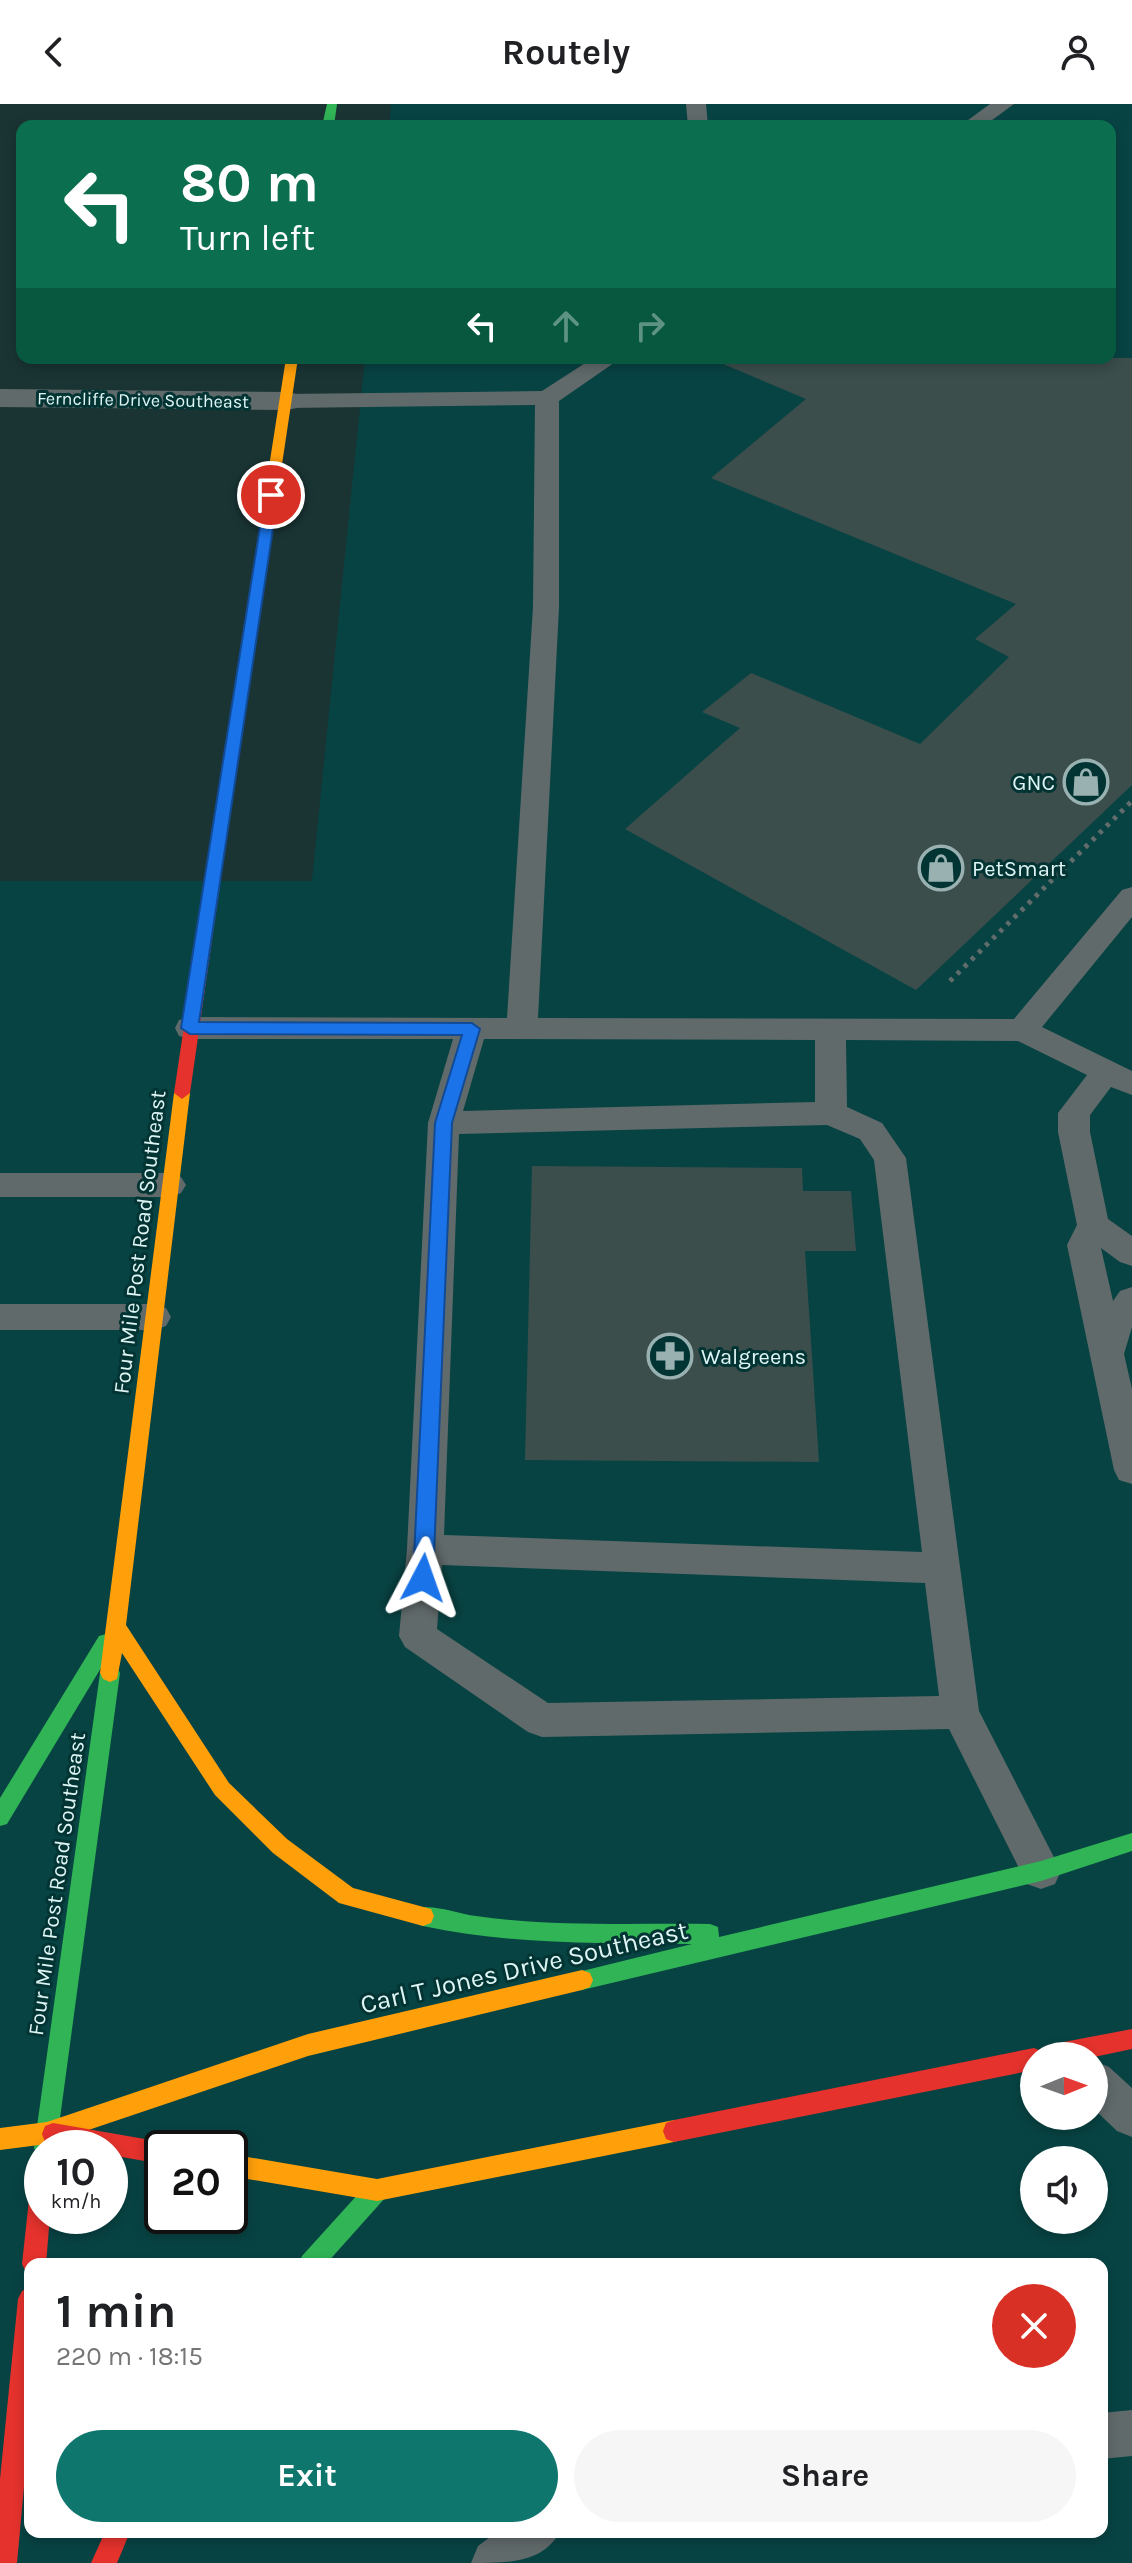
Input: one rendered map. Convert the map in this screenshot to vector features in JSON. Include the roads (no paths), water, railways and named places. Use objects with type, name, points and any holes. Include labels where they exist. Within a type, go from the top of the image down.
[{"type":"main road","name":"Four Mile Post Road Southeast","points":[[47,2130],[116,1626],[190,1028],[291,364]]},
{"type":"main road","points":[[0,1817],[116,1626],[222,1789],[280,1846],[347,1896],[447,1922],[519,1929],[776,1935]]},
{"type":"main road","name":"Carl T Jones Drive Southeast","points":[[74,2130],[308,2045],[1041,1871],[1132,1842]]},
{"type":"main road","points":[[1108,2044],[1132,2039]]},
{"type":"main road","points":[[248,2168],[377,2190],[1020,2063]]},
{"type":"main road","points":[[0,2139],[24,2140]]},
{"type":"main road","points":[[315,2258],[377,2190]]},
{"type":"main road","points":[[35,2258],[37,2234]]},
{"type":"main road","points":[[4,2563],[24,2360]]},
{"type":"main road","points":[[104,2563],[115,2538]]},
{"type":"street","name":"Ferncliffe Drive Southeast","points":[[0,398],[286,401]]},
{"type":"lane","points":[[979,120],[1004,104]]},
{"type":"lane","points":[[286,401],[547,398],[600,364]]},
{"type":"lane","points":[[522,1030],[546,607],[547,398]]},
{"type":"lane","points":[[1022,1030],[1132,897]]},
{"type":"lane","points":[[190,1028],[1022,1030],[1119,1077],[1074,1113],[1074,1132],[1093,1225],[1084,1245],[1132,1470]]},
{"type":"lane","points":[[472,1029],[444,1123],[425,1549],[418,1636],[542,1720],[960,1712]]},
{"type":"lane","points":[[830,1031],[831,1113]]},
{"type":"lane","points":[[444,1123],[831,1113],[871,1131],[890,1158],[960,1712],[1041,1871]]},
{"type":"lane","points":[[0,1185],[170,1185]]},
{"type":"lane","points":[[1093,1225],[1132,1253]]},
{"type":"lane","points":[[1107,1356],[1113,1328],[1132,1300]]},
{"type":"lane","points":[[0,1317],[154,1317]]},
{"type":"lane","points":[[425,1549],[942,1568]]},
{"type":"lane","points":[[1108,2094],[1132,2116]]},
{"type":"lane","points":[[1108,2435],[1132,2433]]},
{"type":"lane","points":[[495,2563],[528,2538]]},
{"type":"place","name":"GNC","points":[[1086,782]]},
{"type":"place","name":"PetSmart","points":[[941,868]]},
{"type":"place","name":"Walgreens","points":[[670,1356]]}]
